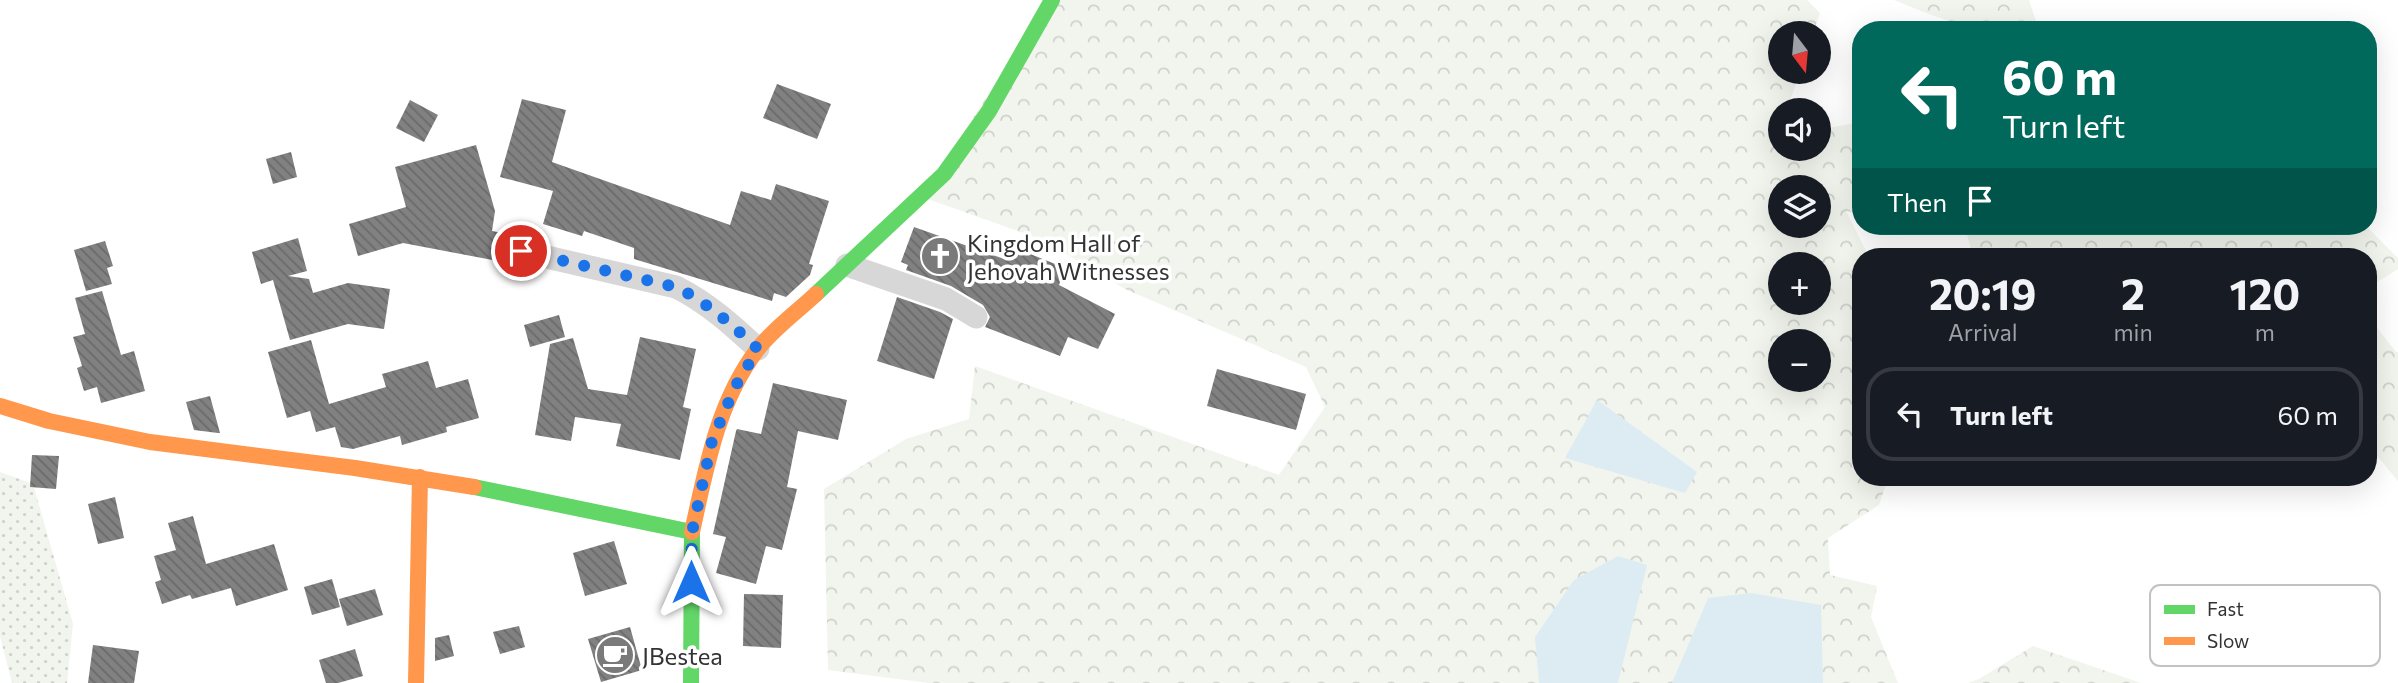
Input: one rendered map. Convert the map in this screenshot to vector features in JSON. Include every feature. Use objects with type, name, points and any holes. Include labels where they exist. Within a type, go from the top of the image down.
[{"type":"street","points":[[691,683],[692,532],[712,441],[735,387],[758,349],[922,197],[962,153],[1008,79],[1052,0]]},
{"type":"street","points":[[521,251],[676,287],[699,298],[718,312],[758,349]]},
{"type":"street","points":[[847,265],[946,299],[976,317]]},
{"type":"street","points":[[0,406],[95,433],[166,446],[250,454],[420,477],[692,532]]},
{"type":"street","points":[[416,683],[420,477]]},
{"type":"green space","points":[[1049,0],[1807,0],[1820,13],[1817,21],[1768,21],[1768,84],[1796,84],[1791,98],[1768,98],[1768,161],[1831,161],[1831,128],[1852,124],[1852,212],[1846,211],[1852,223],[1852,235],[1858,235],[1864,248],[1852,248],[1852,486],[1885,486],[1879,505],[1828,538],[1830,575],[1877,586],[1871,617],[1898,683],[929,683],[828,670],[824,489],[906,439],[969,419],[975,366],[1279,475],[1325,407],[1306,367],[1125,289],[1043,240],[922,197]]},
{"type":"green space","points":[[1894,0],[2029,0],[2036,21],[1950,21]]},
{"type":"green space","points":[[1967,235],[2375,235],[2398,258],[2398,269],[2377,282],[2377,248],[1971,248]]},
{"type":"green space","points":[[2377,328],[2398,352],[2398,481],[2377,456]]},
{"type":"green space","points":[[0,472],[33,484],[73,624],[67,683],[12,683],[0,636]]},
{"type":"green space","points":[[2033,646],[2141,683],[1968,683]]},
{"type":"shaded area","points":[[1597,400],[1697,472],[1685,493],[1565,458]]},
{"type":"shaded area","points":[[1618,556],[1647,565],[1618,683],[1539,683],[1535,637],[1574,580]]},
{"type":"shaded area","points":[[1751,593],[1821,605],[1823,683],[1672,683],[1708,598]]},
{"type":"building","points":[[777,84],[831,104],[817,139],[763,118]]},
{"type":"building","points":[[522,99],[566,110],[552,162],[730,225],[741,191],[771,200],[776,184],[829,201],[809,264],[813,265],[810,275],[786,297],[774,293],[772,301],[634,259],[634,248],[584,231],[582,236],[543,224],[553,191],[500,177]]},
{"type":"building","points":[[410,100],[438,115],[424,142],[396,128]]},
{"type":"building","points":[[476,145],[495,211],[492,231],[508,234],[503,262],[403,243],[358,256],[349,224],[406,207],[395,167]]},
{"type":"building","points":[[291,152],[297,177],[273,184],[266,159]]},
{"type":"building","points":[[914,227],[1007,260],[1013,247],[1065,268],[1059,285],[1115,314],[1098,349],[1068,337],[1060,356],[985,327],[990,317],[983,305],[951,286],[906,270],[908,265],[901,262]]},
{"type":"building","points":[[298,238],[307,271],[288,276],[309,279],[313,293],[348,283],[390,289],[384,329],[348,324],[290,340],[273,280],[261,284],[252,252]]},
{"type":"building","points":[[105,241],[113,266],[107,268],[112,284],[86,291],[74,250]]},
{"type":"building","points":[[102,291],[121,355],[134,351],[145,391],[101,403],[97,387],[84,391],[77,368],[82,366],[73,337],[85,334],[75,298]]},
{"type":"building","points":[[897,297],[953,319],[934,379],[877,361]]},
{"type":"building","points":[[559,315],[565,337],[530,347],[524,325]]},
{"type":"building","points":[[640,337],[696,349],[683,407],[691,409],[680,460],[616,446],[621,424],[575,417],[571,441],[535,435],[550,344],[573,338],[588,389],[627,395]]},
{"type":"building","points":[[311,340],[329,404],[386,387],[382,374],[428,361],[436,388],[468,379],[479,418],[446,427],[447,432],[402,445],[400,436],[353,449],[341,447],[335,427],[316,432],[310,411],[287,418],[268,352]]},
{"type":"building","points":[[1217,369],[1306,394],[1296,430],[1207,406]]},
{"type":"building","points":[[773,383],[847,400],[838,440],[798,431],[787,487],[797,489],[782,550],[766,546],[756,584],[716,573],[726,537],[713,534],[736,431],[737,429],[761,434]]},
{"type":"building","points":[[210,396],[220,433],[194,430],[186,402]]},
{"type":"building","points":[[32,455],[59,456],[56,489],[30,487]]},
{"type":"building","points":[[115,497],[124,538],[98,544],[88,504]]},
{"type":"building","points":[[193,516],[206,564],[274,544],[288,590],[236,606],[231,588],[192,599],[190,595],[162,604],[155,582],[161,580],[154,556],[176,550],[168,523]]},
{"type":"building","points":[[614,541],[627,584],[585,596],[573,553]]},
{"type":"building","points":[[332,579],[340,607],[312,615],[304,587]]},
{"type":"building","points":[[375,589],[383,615],[347,626],[339,599]]},
{"type":"building","points":[[744,594],[783,595],[781,648],[743,646]]},
{"type":"building","points":[[519,626],[525,647],[500,654],[493,632]]},
{"type":"building","name":"JBestea","points":[[630,627],[642,670],[601,682],[588,639]]},
{"type":"building","points":[[449,635],[454,656],[435,661],[435,638]]},
{"type":"building","points":[[93,645],[139,651],[134,683],[88,683]]},
{"type":"building","points":[[355,649],[363,676],[338,683],[326,683],[319,660]]},
{"type":"traffic: fast","points":[[816,294],[944,174],[989,111],[1052,0]]},
{"type":"traffic: fast","points":[[474,487],[692,532],[691,683]]},
{"type":"traffic: slow","points":[[692,532],[715,437],[743,370],[763,343],[816,294]]},
{"type":"traffic: slow","points":[[0,406],[49,421],[150,442],[355,468],[474,487]]},
{"type":"traffic: slow","points":[[416,683],[420,477]]},
{"type":"place","name":"Kingdom Hall of Jehovah Witnesses","points":[[940,256]]},
{"type":"place","name":"JBestea","points":[[615,655]]},
{"type":"route","points":[[521,251],[676,287],[699,298],[718,312],[758,349],[735,387],[712,441],[692,532],[691,582]]}]
